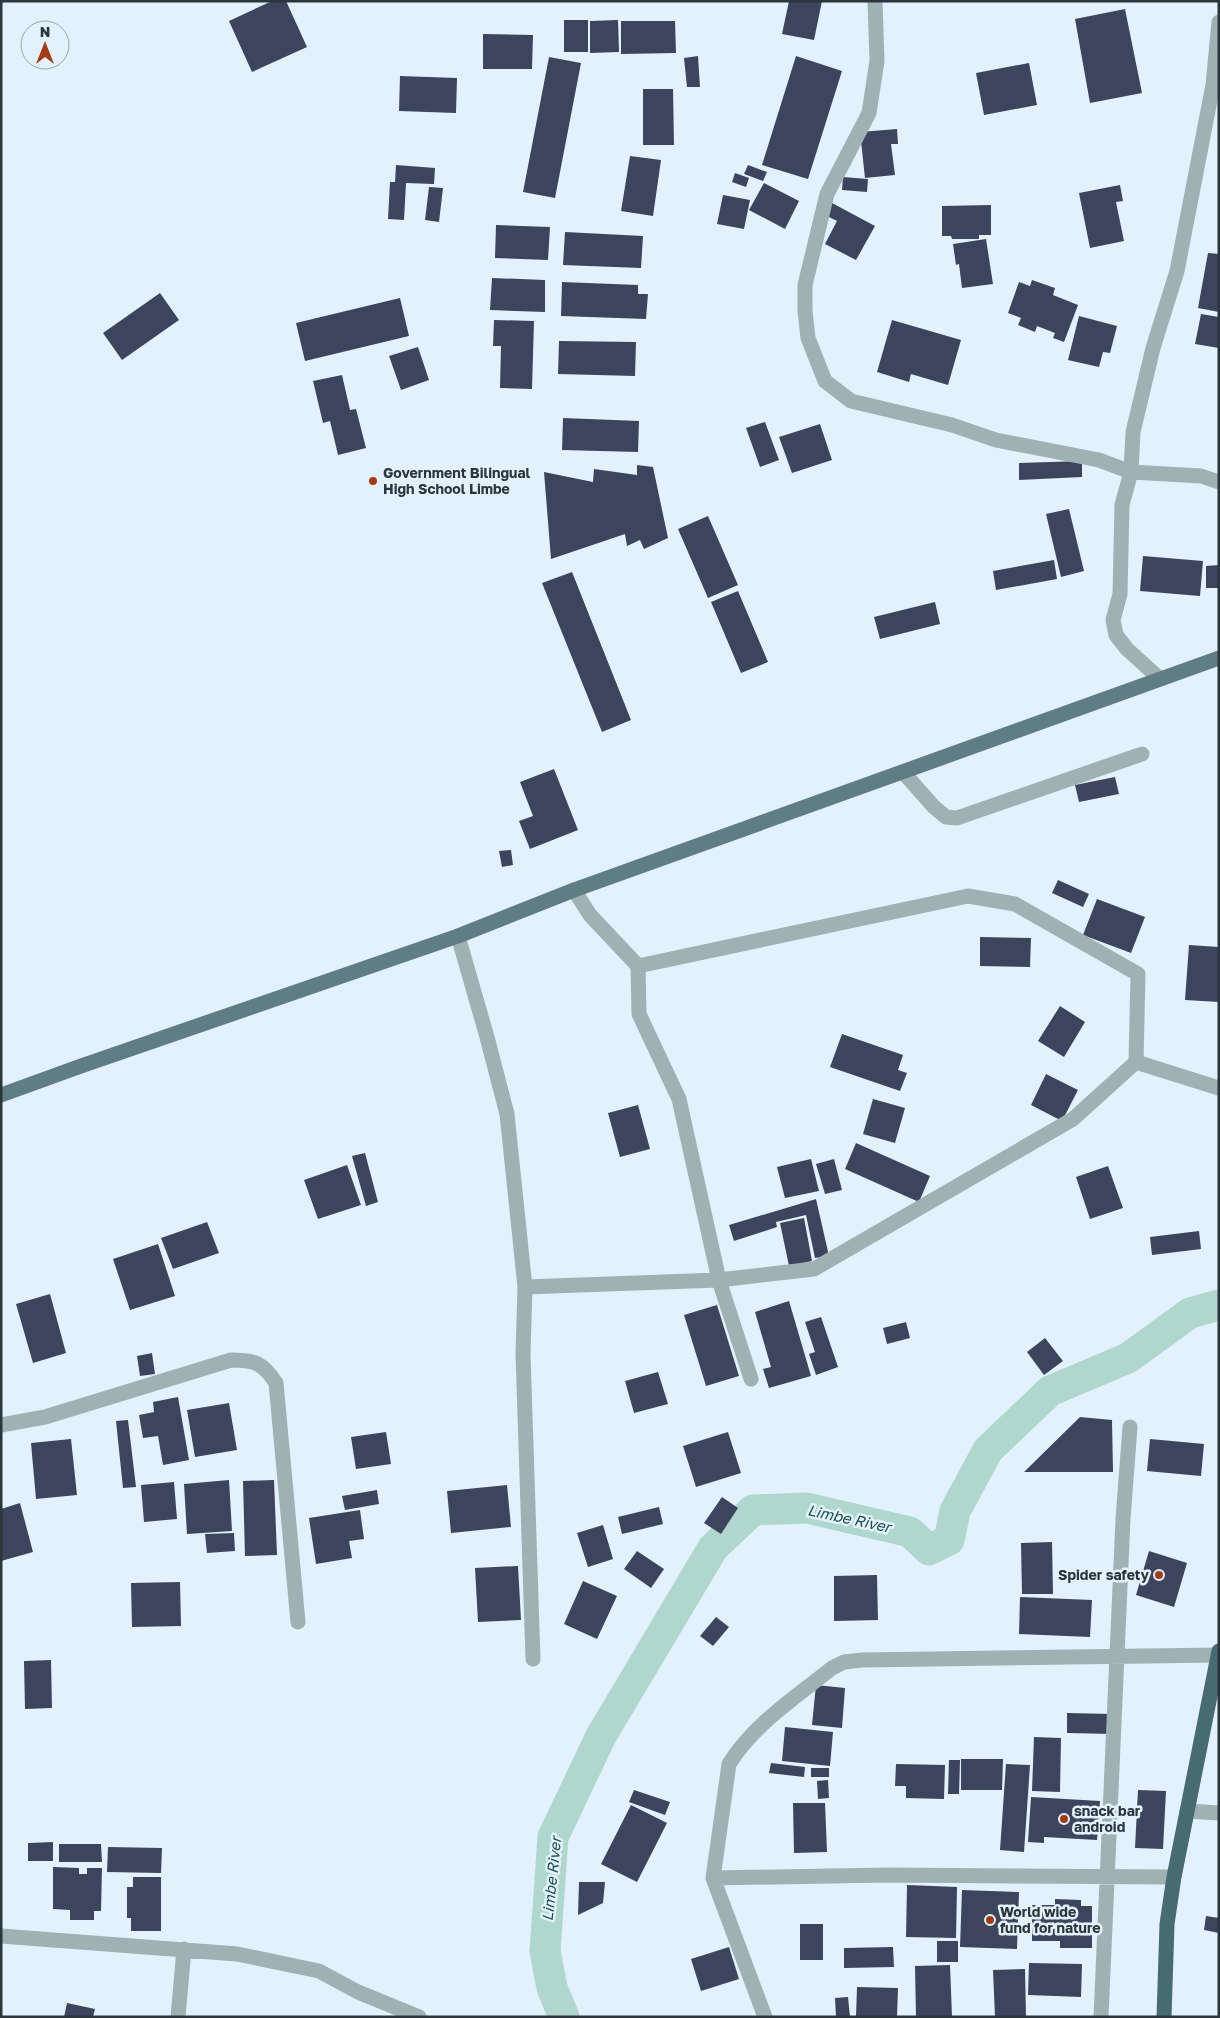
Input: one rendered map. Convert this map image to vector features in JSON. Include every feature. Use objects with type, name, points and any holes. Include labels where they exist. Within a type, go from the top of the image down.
[{"type":"highway","points":[[1164,2017],[1167,1924],[1174,1877],[1218,1654]]},
{"type":"main road","points":[[1,1095],[458,936],[574,890],[1219,658]]},
{"type":"street","points":[[875,1],[877,61],[869,113],[827,194],[804,285],[808,338],[825,381],[851,401],[952,425],[996,440],[1099,460],[1131,472],[1201,476],[1219,482]]},
{"type":"street","points":[[1160,679],[1116,636],[1113,620],[1120,594],[1122,505],[1131,472],[1132,432],[1152,348],[1177,271],[1213,85],[1219,22]]},
{"type":"street","points":[[904,772],[934,807],[946,817],[957,818],[1142,754]]},
{"type":"street","points":[[574,890],[590,916],[638,966],[639,1014],[679,1099],[719,1280],[751,1379]]},
{"type":"street","points":[[525,1287],[719,1280],[814,1269],[1073,1119],[1136,1062],[1138,974],[1015,904],[968,896],[638,966]]},
{"type":"street","points":[[458,936],[507,1114],[525,1287],[523,1354],[533,1659]]},
{"type":"street","points":[[1136,1062],[1219,1088]]},
{"type":"street","points":[[1,1425],[46,1417],[231,1360],[251,1360],[267,1369],[276,1383],[298,1622]]},
{"type":"street","points":[[1101,2017],[1109,1877],[1123,1519],[1130,1427]]},
{"type":"street","points":[[765,2017],[713,1878],[730,1764],[739,1748],[761,1726],[832,1668],[844,1662],[862,1660],[1218,1654]]},
{"type":"street","points":[[1187,1811],[1219,1813]]},
{"type":"street","points":[[713,1878],[887,1875],[1174,1877]]},
{"type":"street","points":[[1,1936],[237,1954],[319,1971],[358,1992],[419,2017]]},
{"type":"street","points":[[178,2017],[184,1949]]},
{"type":"building","points":[[272,1],[286,1],[307,47],[252,72],[229,21]]},
{"type":"building","points":[[789,1],[822,1],[814,40],[782,34]]},
{"type":"building","points":[[1125,9],[1142,93],[1090,103],[1075,19]]},
{"type":"building","points":[[564,20],[588,20],[588,52],[564,52]]},
{"type":"building","points":[[618,20],[619,52],[590,53],[590,21]]},
{"type":"building","points":[[621,21],[675,21],[676,53],[621,54]]},
{"type":"building","points":[[483,34],[533,35],[532,69],[483,69]]},
{"type":"building","points":[[698,56],[700,87],[687,87],[684,58]]},
{"type":"building","points":[[796,56],[842,71],[808,179],[762,165]]},
{"type":"building","points":[[549,57],[581,63],[555,198],[523,192]]},
{"type":"building","points":[[1029,63],[1037,105],[984,115],[976,73]]},
{"type":"building","points":[[400,76],[457,78],[456,113],[399,111]]},
{"type":"building","points":[[643,89],[673,89],[674,145],[643,145]]},
{"type":"building","points":[[897,129],[898,144],[891,144],[895,175],[865,178],[860,132]]},
{"type":"building","points":[[630,156],[661,160],[653,216],[621,211]]},
{"type":"building","points":[[396,165],[435,168],[434,184],[406,183],[404,220],[388,219],[390,182],[395,182]]},
{"type":"building","points":[[748,165],[767,172],[763,181],[744,174]]},
{"type":"building","points":[[735,173],[749,178],[746,187],[732,182]]},
{"type":"building","points":[[843,177],[868,179],[867,192],[842,190]]},
{"type":"building","points":[[764,183],[799,201],[785,229],[749,210]]},
{"type":"building","points":[[1120,185],[1123,201],[1116,202],[1124,241],[1090,248],[1079,193]]},
{"type":"building","points":[[429,187],[443,188],[439,222],[425,220]]},
{"type":"building","points":[[723,195],[750,200],[744,229],[717,224]]},
{"type":"building","points":[[832,203],[875,226],[856,260],[825,244],[837,221],[825,215]]},
{"type":"building","points":[[991,205],[991,235],[979,235],[979,239],[952,239],[951,236],[942,236],[942,206]]},
{"type":"building","points":[[496,225],[550,227],[548,260],[495,258]]},
{"type":"building","points":[[565,232],[643,236],[641,268],[563,265]]},
{"type":"building","points":[[986,239],[993,284],[962,288],[959,264],[956,265],[953,244]]},
{"type":"building","points":[[1208,253],[1219,254],[1219,312],[1198,308]]},
{"type":"building","points":[[492,278],[545,280],[545,312],[490,310]]},
{"type":"building","points":[[1032,280],[1055,288],[1053,295],[1078,305],[1064,342],[1053,338],[1055,333],[1037,326],[1035,332],[1018,325],[1021,318],[1008,313],[1019,282],[1030,286]]},
{"type":"building","points":[[562,282],[638,285],[638,294],[648,294],[646,319],[561,316]]},
{"type":"building","points":[[160,293],[179,320],[122,360],[103,333]]},
{"type":"building","points":[[400,298],[409,336],[305,361],[296,323]]},
{"type":"building","points":[[1201,314],[1219,317],[1219,348],[1195,344]]},
{"type":"building","points":[[1079,316],[1117,326],[1110,353],[1103,352],[1099,367],[1068,360]]},
{"type":"building","points":[[494,320],[534,321],[532,389],[500,388],[501,346],[493,346]]},
{"type":"building","points":[[892,320],[961,340],[948,385],[911,374],[909,382],[877,372]]},
{"type":"building","points":[[559,341],[636,342],[635,376],[558,374]]},
{"type":"building","points":[[418,347],[429,380],[401,390],[389,356]]},
{"type":"building","points":[[342,375],[350,410],[356,409],[366,448],[338,455],[330,421],[323,423],[313,381]]},
{"type":"building","points":[[563,418],[639,421],[638,452],[562,450]]},
{"type":"building","points":[[765,422],[779,460],[760,467],[746,428]]},
{"type":"building","points":[[820,424],[832,460],[792,473],[779,437]]},
{"type":"building","points":[[1082,461],[1082,477],[1019,480],[1019,463]]},
{"type":"building","name":"Government Bilingual High School Limbe","points":[[637,465],[653,467],[668,538],[644,549],[640,540],[627,546],[625,534],[551,559],[544,472],[593,482],[594,469],[637,475]]},
{"type":"building","points":[[1069,509],[1084,571],[1061,577],[1046,514]]},
{"type":"building","points":[[708,516],[738,585],[708,598],[678,529]]},
{"type":"building","points":[[1143,556],[1203,561],[1200,596],[1140,591]]},
{"type":"building","points":[[1054,560],[1057,579],[996,590],[993,571]]},
{"type":"building","points":[[1219,565],[1219,588],[1206,588],[1206,566]]},
{"type":"building","points":[[572,572],[631,720],[602,732],[542,583]]},
{"type":"building","points":[[738,591],[768,662],[741,673],[711,602]]},
{"type":"building","points":[[935,602],[940,624],[880,639],[874,617]]},
{"type":"building","points":[[554,769],[578,830],[530,849],[519,821],[533,816],[520,782]]},
{"type":"building","points":[[1115,777],[1119,794],[1079,802],[1075,785]]},
{"type":"building","points":[[511,850],[513,865],[502,867],[499,851]]},
{"type":"building","points":[[1058,880],[1089,894],[1083,907],[1052,893]]},
{"type":"building","points":[[1097,899],[1145,917],[1131,953],[1083,935]]},
{"type":"building","points":[[980,937],[1031,938],[1030,967],[980,966]]},
{"type":"building","points":[[1189,945],[1219,947],[1219,1002],[1185,1000]]},
{"type":"building","points":[[1060,1006],[1085,1022],[1064,1057],[1038,1041]]},
{"type":"building","points":[[842,1034],[903,1055],[898,1070],[907,1073],[900,1091],[830,1067]]},
{"type":"building","points":[[1046,1074],[1078,1090],[1062,1121],[1031,1105]]},
{"type":"building","points":[[873,1099],[905,1108],[895,1143],[863,1134]]},
{"type":"building","points":[[638,1105],[650,1149],[620,1157],[608,1113]]},
{"type":"building","points":[[856,1143],[930,1176],[919,1202],[845,1169]]},
{"type":"building","points":[[365,1153],[378,1202],[366,1206],[352,1156]]},
{"type":"building","points":[[811,1159],[819,1191],[785,1198],[777,1167]]},
{"type":"building","points":[[834,1159],[842,1190],[825,1194],[816,1164]]},
{"type":"building","points":[[347,1165],[361,1205],[318,1219],[304,1180]]},
{"type":"building","points":[[1108,1166],[1123,1208],[1090,1219],[1076,1177]]},
{"type":"building","points":[[816,1199],[829,1256],[815,1258],[806,1215],[776,1222],[777,1227],[734,1241],[729,1225]]},
{"type":"building","points":[[804,1218],[812,1261],[789,1266],[780,1223]]},
{"type":"building","points":[[207,1222],[219,1253],[173,1269],[161,1238]]},
{"type":"building","points":[[1199,1231],[1201,1249],[1152,1255],[1150,1237]]},
{"type":"building","points":[[158,1244],[175,1296],[130,1310],[113,1259]]},
{"type":"building","points":[[50,1294],[66,1353],[33,1363],[16,1304]]},
{"type":"building","points":[[789,1301],[811,1376],[769,1388],[763,1369],[771,1367],[755,1312]]},
{"type":"building","points":[[717,1305],[739,1376],[706,1386],[684,1315]]},
{"type":"building","points":[[821,1317],[838,1367],[816,1375],[809,1354],[815,1352],[805,1322]]},
{"type":"building","points":[[906,1322],[910,1338],[887,1344],[883,1328]]},
{"type":"building","points":[[1045,1338],[1063,1361],[1044,1375],[1027,1352]]},
{"type":"building","points":[[152,1353],[155,1374],[140,1376],[137,1356]]},
{"type":"building","points":[[658,1372],[668,1404],[634,1413],[625,1381]]},
{"type":"building","points":[[178,1397],[189,1460],[163,1465],[158,1436],[143,1438],[139,1415],[154,1412],[153,1402]]},
{"type":"building","points":[[229,1403],[237,1450],[195,1457],[187,1410]]},
{"type":"building","points":[[1080,1417],[1112,1420],[1113,1472],[1024,1472]]},
{"type":"building","points":[[128,1420],[136,1487],[123,1488],[116,1421]]},
{"type":"building","points":[[386,1432],[391,1464],[356,1469],[351,1437]]},
{"type":"building","points":[[728,1432],[741,1473],[696,1487],[683,1446]]},
{"type":"building","points":[[71,1439],[77,1495],[36,1499],[31,1443]]},
{"type":"building","points":[[1150,1439],[1204,1444],[1201,1476],[1147,1471]]},
{"type":"building","points":[[229,1480],[232,1531],[187,1534],[184,1484]]},
{"type":"building","points":[[274,1480],[277,1555],[245,1556],[243,1481]]},
{"type":"building","points":[[174,1482],[177,1519],[144,1522],[141,1485]]},
{"type":"building","points":[[507,1485],[511,1527],[451,1533],[447,1491]]},
{"type":"building","points":[[377,1490],[379,1504],[345,1510],[342,1496]]},
{"type":"building","points":[[722,1497],[738,1508],[721,1534],[704,1523]]},
{"type":"building","points":[[20,1503],[33,1552],[1,1561],[1,1509]]},
{"type":"building","points":[[659,1507],[663,1524],[622,1534],[618,1517]]},
{"type":"building","points":[[360,1510],[364,1539],[349,1541],[352,1558],[316,1564],[309,1518]]},
{"type":"building","points":[[603,1525],[613,1559],[588,1567],[577,1533]]},
{"type":"building","points":[[234,1533],[235,1551],[207,1553],[205,1534]]},
{"type":"building","points":[[1052,1542],[1053,1594],[1022,1594],[1021,1543]]},
{"type":"building","points":[[637,1551],[664,1569],[651,1588],[624,1569]]},
{"type":"building","points":[[1149,1551],[1187,1563],[1174,1607],[1136,1595]]},
{"type":"building","points":[[518,1566],[521,1620],[478,1622],[475,1568]]},
{"type":"building","points":[[877,1575],[878,1620],[834,1621],[834,1576]]},
{"type":"building","points":[[583,1581],[617,1596],[597,1639],[564,1624]]},
{"type":"building","points":[[180,1582],[181,1626],[132,1627],[131,1583]]},
{"type":"building","points":[[1020,1597],[1092,1600],[1090,1637],[1019,1634]]},
{"type":"building","points":[[716,1617],[729,1627],[713,1646],[700,1636]]},
{"type":"building","points":[[51,1660],[52,1708],[25,1709],[24,1661]]},
{"type":"building","points":[[816,1685],[845,1688],[842,1728],[812,1725]]},
{"type":"building","points":[[1067,1713],[1113,1714],[1113,1734],[1067,1733]]},
{"type":"building","points":[[785,1727],[833,1732],[830,1766],[782,1761]]},
{"type":"building","points":[[1034,1737],[1061,1738],[1060,1792],[1032,1791]]},
{"type":"building","points":[[961,1759],[1003,1759],[1002,1790],[961,1790]]},
{"type":"building","points":[[949,1760],[960,1760],[959,1794],[948,1794]]},
{"type":"building","points":[[771,1763],[805,1767],[804,1777],[769,1773]]},
{"type":"building","points":[[896,1764],[945,1765],[944,1799],[906,1798],[906,1786],[895,1786]]},
{"type":"building","points":[[1006,1764],[1030,1765],[1024,1852],[1000,1850]]},
{"type":"building","points":[[811,1768],[829,1768],[829,1777],[811,1777]]},
{"type":"building","points":[[828,1780],[829,1798],[818,1799],[817,1781]]},
{"type":"building","points":[[634,1790],[670,1802],[665,1815],[629,1802]]},
{"type":"building","points":[[1138,1790],[1166,1791],[1163,1849],[1135,1848]]},
{"type":"building","name":"snack bar android","points":[[1031,1797],[1100,1801],[1097,1840],[1044,1837],[1044,1843],[1028,1842]]},
{"type":"building","points":[[793,1803],[825,1803],[827,1852],[794,1853]]},
{"type":"building","points":[[631,1805],[667,1823],[637,1882],[601,1864]]},
{"type":"building","points":[[53,1842],[53,1861],[28,1861],[28,1843]]},
{"type":"building","points":[[59,1844],[101,1844],[102,1862],[59,1862]]},
{"type":"building","points":[[108,1847],[162,1848],[161,1873],[107,1872]]},
{"type":"building","points":[[53,1867],[79,1868],[79,1874],[87,1874],[87,1868],[102,1868],[101,1911],[94,1911],[94,1920],[70,1920],[70,1910],[53,1909]]},
{"type":"building","points":[[133,1877],[161,1877],[161,1931],[131,1931],[131,1918],[127,1918],[127,1887],[133,1887]]},
{"type":"building","points":[[579,1882],[605,1882],[603,1903],[578,1915]]},
{"type":"building","points":[[907,1885],[957,1887],[956,1938],[906,1937]]},
{"type":"building","name":"World wide fund for nature","points":[[962,1890],[1019,1892],[1017,1949],[960,1947]]},
{"type":"building","points":[[1055,1899],[1081,1900],[1081,1906],[1092,1906],[1092,1948],[1060,1948],[1060,1941],[1032,1941],[1032,1905],[1055,1905]]},
{"type":"building","points":[[1206,1916],[1219,1918],[1219,1933],[1204,1930]]},
{"type":"building","points":[[800,1924],[823,1924],[823,1960],[800,1960]]},
{"type":"building","points":[[937,1941],[958,1941],[958,1962],[937,1962]]},
{"type":"building","points":[[729,1947],[739,1979],[701,1991],[691,1959]]},
{"type":"building","points":[[893,1947],[894,1967],[844,1968],[844,1948]]},
{"type":"building","points":[[1029,1963],[1082,1964],[1081,1997],[1028,1995]]},
{"type":"building","points":[[950,1965],[952,2017],[916,2017],[915,1966]]},
{"type":"building","points":[[1025,1969],[1026,2017],[995,2017],[993,1970]]},
{"type":"building","points":[[857,1987],[898,1988],[897,2017],[856,2017]]},
{"type":"building","points":[[848,1997],[850,2017],[836,2017],[835,1998]]},
{"type":"building","points":[[67,2003],[95,2009],[93,2017],[64,2017]]},
{"type":"waterway","name":"Limbe River","points":[[564,2017],[552,1988],[545,1951],[553,1837],[601,1736],[713,1548],[753,1510],[807,1508],[910,1532],[929,1550],[949,1540],[955,1511],[988,1450],[1050,1391],[1128,1358],[1190,1313],[1219,1305]]},
{"type":"place","name":"Government Bilingual High School Limbe","points":[[373,481]]},
{"type":"place","name":"Spider safety","points":[[1159,1575]]},
{"type":"place","name":"snack bar android","points":[[1064,1819]]},
{"type":"place","name":"World wide fund for nature","points":[[990,1920]]}]
